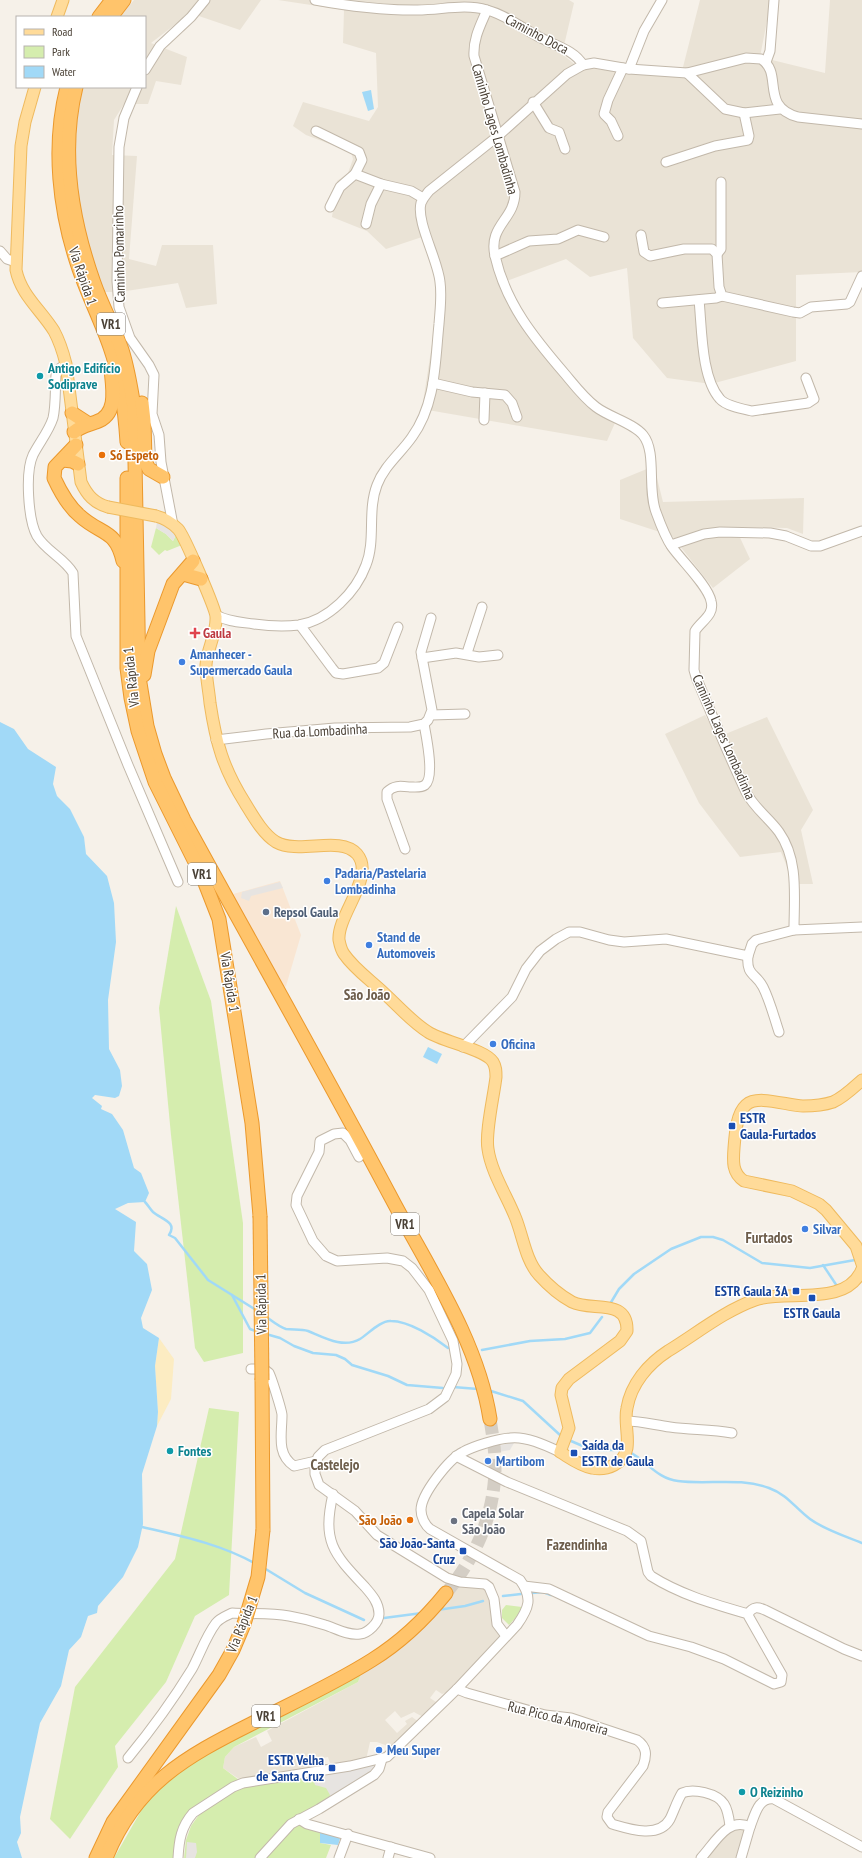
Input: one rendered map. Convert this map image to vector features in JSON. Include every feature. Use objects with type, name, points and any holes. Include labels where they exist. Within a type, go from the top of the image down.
[{"type":"highway","points":[[100,16],[112,0]]},
{"type":"highway","points":[[112,16],[124,0]]},
{"type":"highway","name":"Via Rápida 1","points":[[67,88],[62,106],[59,130],[60,174],[64,212],[78,267],[105,333],[120,380],[125,418],[127,441],[127,668],[131,698],[138,732],[155,782],[203,878],[214,904],[222,934],[252,1123],[260,1216],[263,1530],[258,1577],[244,1624],[233,1650],[219,1675],[113,1822],[96,1858]]},
{"type":"highway","name":"Via Rápida 1","points":[[76,88],[71,107],[68,133],[69,171],[75,212],[87,262],[99,297],[122,351],[130,382],[135,419],[137,638],[141,695],[147,726],[155,754],[180,813],[462,1331],[480,1376],[490,1419]]},
{"type":"highway","points":[[74,432],[105,418],[110,411],[112,402],[112,379],[105,333]]},
{"type":"highway","points":[[122,351],[136,380],[141,398],[144,421],[145,461],[153,473],[163,477]]},
{"type":"highway","points":[[72,413],[89,424]]},
{"type":"highway","points":[[76,445],[64,460],[57,464],[54,470],[54,478],[57,485],[75,511],[89,523],[115,540],[120,548],[127,578]]},
{"type":"highway","points":[[64,460],[72,461],[78,464]]},
{"type":"highway","points":[[147,466],[155,466],[161,462]]},
{"type":"highway","points":[[141,695],[148,651],[173,584],[193,561]]},
{"type":"highway","points":[[183,574],[201,579]]},
{"type":"highway","name":"VR1","points":[[106,1858],[130,1813],[150,1790],[173,1769],[206,1747],[324,1687],[371,1660],[409,1632],[446,1593]]},
{"type":"main road","points":[[57,16],[62,0]]},
{"type":"main road","points":[[35,88],[25,122],[22,146],[16,262],[18,277],[22,288],[53,330],[59,342],[66,364],[79,476],[87,493],[97,502],[108,507],[156,516],[173,525],[183,536],[216,615],[206,667],[216,740],[222,761],[236,789],[260,825],[275,841],[295,848],[345,846],[358,856],[362,866],[361,876],[339,930],[339,940],[344,954],[408,1017],[429,1033],[463,1048],[485,1054],[493,1061],[496,1069],[487,1148],[535,1270],[546,1282],[573,1303],[615,1309],[622,1314],[627,1325],[627,1331],[620,1341],[569,1379],[562,1388],[561,1398],[569,1428],[560,1452],[584,1466],[592,1468],[599,1469],[614,1465],[621,1461],[627,1448],[627,1408],[640,1378],[652,1363],[667,1352],[743,1305],[769,1297],[832,1294],[842,1290],[850,1284],[858,1277],[862,1269]]},
{"type":"main road","points":[[861,1259],[849,1235],[819,1204],[792,1191],[744,1181],[736,1173],[734,1163],[736,1136],[739,1122],[743,1108],[751,1102],[756,1100],[804,1106],[832,1102],[841,1098],[862,1080]]},
{"type":"street","points":[[146,68],[160,46],[191,17],[205,0]]},
{"type":"street","name":"Caminho Doca","points":[[315,0],[349,7],[373,4],[415,10],[456,7],[487,10],[500,15],[540,38],[574,54],[584,65]]},
{"type":"street","points":[[618,136],[611,121],[604,114],[608,100],[662,0]]},
{"type":"street","points":[[766,62],[770,51],[774,0]]},
{"type":"street","name":"Caminho Lages Lombadinha","points":[[487,10],[475,36],[473,45],[474,56],[514,192],[515,201],[496,233],[494,241],[495,256],[511,300],[528,330],[583,395],[596,407],[642,434],[647,442],[650,454],[650,481],[655,510],[671,545],[707,592],[711,601],[711,610],[708,618],[695,631],[694,670],[747,793],[762,814],[778,831],[785,842],[794,878],[794,930]]},
{"type":"street","points":[[216,615],[230,621],[260,625],[300,625],[318,618],[334,608],[359,582],[367,564],[371,541],[372,505],[377,485],[384,470],[412,436],[423,419],[429,406],[433,382],[441,299],[441,282],[433,252],[421,221],[420,212],[423,198],[498,136],[533,102],[566,74],[584,65],[604,64],[626,68],[687,73],[746,58],[761,58],[766,62],[771,74],[774,94],[780,108],[788,114],[798,117],[862,124]]},
{"type":"street","points":[[687,73],[725,109],[744,113],[780,108]]},
{"type":"street","name":"Caminho Pomarinho","points":[[137,88],[124,118],[119,147],[117,280],[119,307],[130,338],[150,365],[154,375],[151,407],[159,435],[163,477],[173,525]]},
{"type":"street","points":[[533,102],[549,128],[559,132],[565,149]]},
{"type":"street","points":[[666,162],[716,146],[748,140],[749,136],[744,113]]},
{"type":"street","points":[[316,131],[359,152],[362,160],[355,174],[340,187],[330,207]]},
{"type":"street","points":[[355,174],[381,184],[412,191],[423,198]]},
{"type":"street","points":[[717,254],[721,249],[721,182]]},
{"type":"street","points":[[366,224],[371,204],[381,184]]},
{"type":"street","points":[[495,256],[529,241],[558,239],[578,230],[604,237]]},
{"type":"street","points":[[641,235],[642,247],[647,255],[650,256],[684,249],[712,249],[717,254],[719,287],[722,296]]},
{"type":"street","points":[[0,251],[7,259],[16,262]]},
{"type":"street","points":[[662,303],[699,300],[722,296],[798,313],[811,307],[847,304],[850,302],[862,276]]},
{"type":"street","points":[[699,300],[707,375],[720,400],[744,410],[752,411],[808,403],[814,399],[806,378]]},
{"type":"street","points":[[66,364],[59,369],[56,375],[53,417],[32,457],[29,469],[28,481],[32,526],[44,545],[68,565],[73,573],[76,636],[178,882]]},
{"type":"street","points":[[433,382],[472,392],[504,395],[512,403],[517,417]]},
{"type":"street","points":[[484,420],[485,393]]},
{"type":"street","points":[[671,545],[704,534],[720,532],[770,533],[786,536],[811,546],[820,546],[862,531]]},
{"type":"street","points":[[467,653],[482,607]]},
{"type":"street","points":[[405,849],[387,798],[387,792],[391,788],[397,786],[420,787],[425,786],[428,782],[429,753],[424,724],[431,715],[432,705],[422,658],[422,648],[430,618]]},
{"type":"street","points":[[300,625],[336,673],[343,674],[378,668],[384,663],[398,627]]},
{"type":"street","points":[[422,658],[456,652],[467,653],[479,657],[498,655]]},
{"type":"street","points":[[431,715],[465,714]]},
{"type":"street","name":"Rua da Lombadinha","points":[[216,740],[335,728],[410,727],[424,724]]},
{"type":"street","points":[[779,1032],[763,986],[753,977],[747,966],[748,956],[752,944],[756,940],[794,930],[862,927]]},
{"type":"street","points":[[463,1048],[512,997],[526,969],[540,951],[556,939],[569,932],[580,932],[609,940],[624,942],[666,939],[748,956]]},
{"type":"street","points":[[251,1369],[264,1369],[271,1377],[282,1414],[280,1441],[283,1454],[287,1462],[294,1466],[316,1461],[326,1450],[429,1409],[445,1397],[456,1374],[457,1364],[453,1341],[429,1290],[417,1272],[408,1264],[393,1258],[337,1261],[326,1256],[313,1241],[301,1219],[296,1205],[297,1196],[319,1152],[320,1141],[334,1134],[343,1133],[350,1140],[359,1157]]},
{"type":"street","points":[[626,1421],[641,1421],[669,1427],[710,1429],[732,1433]]},
{"type":"street","points":[[178,1857],[181,1834],[188,1818],[233,1786],[382,1759],[393,1753],[457,1689],[517,1625],[528,1608],[527,1593],[520,1580],[427,1526],[421,1511],[422,1502],[445,1468],[456,1456],[470,1449],[509,1438],[519,1438],[560,1452]]},
{"type":"street","points":[[456,1456],[507,1482],[627,1531],[641,1541],[648,1572],[651,1576],[677,1591],[711,1604],[748,1614]]},
{"type":"street","points":[[316,1461],[315,1474],[317,1480],[325,1489],[355,1511],[377,1535],[448,1578],[460,1582],[485,1584],[492,1592],[497,1624],[506,1636]]},
{"type":"street","points":[[128,1758],[166,1709],[192,1668],[217,1621],[225,1616],[232,1613],[290,1616],[323,1624],[352,1634],[361,1634],[375,1624],[379,1615],[378,1606],[372,1596],[340,1560],[331,1546],[328,1531],[328,1519],[333,1494]]},
{"type":"street","points":[[524,1586],[549,1589],[648,1636],[691,1647],[724,1659],[774,1684],[778,1684],[781,1682],[782,1675],[752,1624],[748,1614]]},
{"type":"street","points":[[748,1614],[751,1610],[759,1608],[844,1649],[862,1656]]},
{"type":"street","name":"Rua Pico da Amoreira","points":[[457,1689],[466,1693],[545,1715],[571,1718],[637,1740],[643,1744],[646,1750],[646,1758],[643,1766],[608,1812],[607,1817],[612,1824],[652,1832],[660,1830],[670,1819],[682,1793],[694,1791],[716,1797],[722,1801],[725,1806],[730,1826]]},
{"type":"street","points":[[260,1858],[291,1824],[319,1809],[374,1775],[379,1769],[382,1759]]},
{"type":"street","points":[[741,1858],[750,1827],[759,1806],[768,1798],[774,1799],[862,1847]]},
{"type":"street","points":[[299,1819],[307,1824],[348,1834],[430,1858]]},
{"type":"street","points":[[701,1858],[730,1826],[744,1824],[750,1827]]},
{"type":"street","points":[[339,1858],[348,1834]]},
{"type":"street","points":[[388,1858],[391,1847]]},
{"type":"shaded area","points":[[134,0],[261,0],[240,30],[190,13],[151,43],[187,57],[181,85],[156,81],[148,104],[124,104],[114,120],[112,155],[137,156],[129,259],[156,266],[162,245],[213,245],[217,304],[186,308],[178,283],[120,292],[102,292],[92,260],[80,210],[66,123],[81,88],[146,88],[146,16],[121,16]]},
{"type":"shaded area","points":[[278,0],[569,0],[574,3],[562,54],[578,67],[622,72],[682,71],[700,0],[771,0],[760,57],[825,73],[830,0],[862,0],[862,272],[796,275],[796,361],[711,384],[667,378],[633,338],[627,268],[590,277],[566,259],[504,282],[506,301],[589,401],[618,416],[607,441],[422,409],[436,318],[435,265],[422,237],[386,249],[367,231],[332,217],[337,181],[348,173],[353,159],[351,152],[306,135],[293,126],[303,102],[369,121],[378,107],[376,53],[343,43],[344,10]]},
{"type":"shaded area","points":[[654,466],[663,502],[804,498],[803,534],[787,528],[735,527],[750,559],[713,588],[672,536],[620,519],[620,480]]},
{"type":"shaded area","points":[[157,522],[168,527],[176,535],[173,541],[166,534],[156,528]]},
{"type":"shaded area","points":[[705,715],[718,737],[767,717],[813,810],[801,830],[813,884],[794,884],[781,852],[740,857],[699,803],[665,734]]},
{"type":"shaded area","points":[[280,881],[301,935],[286,986],[283,988],[257,942],[233,894]]},
{"type":"shaded area","points":[[280,882],[283,888],[251,896],[249,901],[241,898],[242,892]]},
{"type":"shaded area","points":[[514,1443],[510,1450],[493,1453],[492,1448]]},
{"type":"shaded area","points":[[460,1582],[485,1584],[506,1636],[457,1689],[442,1694],[436,1690],[430,1698],[436,1702],[423,1717],[414,1712],[401,1718],[395,1711],[385,1720],[397,1733],[407,1724],[405,1721],[412,1717],[419,1722],[393,1748],[377,1742],[370,1742],[366,1760],[331,1766],[328,1757],[313,1760],[315,1767],[239,1779],[223,1768],[225,1757],[234,1747],[256,1737],[261,1747],[272,1741],[267,1731],[358,1682],[361,1674],[431,1618]]},
{"type":"shaded area","points":[[382,1759],[379,1769],[329,1803],[330,1795],[326,1788],[315,1785],[311,1772]]},
{"type":"shaded area","points":[[730,1826],[750,1827],[741,1858],[701,1858]]},
{"type":"shaded area","points":[[187,1842],[196,1843],[197,1852],[195,1858],[186,1858]]},
{"type":"green space","points":[[156,528],[166,534],[173,541],[176,535],[182,545],[167,551],[165,550],[159,555],[151,547]]},
{"type":"green space","points":[[176,906],[211,1001],[243,1223],[243,1353],[204,1362],[195,1348],[171,1135],[159,1008]]},
{"type":"green space","points":[[209,1408],[239,1412],[229,1595],[195,1616],[166,1682],[115,1746],[118,1767],[70,1839],[50,1819],[75,1687],[175,1559]]},
{"type":"green space","points":[[506,1605],[522,1607],[520,1613],[509,1625],[502,1618],[502,1610]]},
{"type":"green space","points":[[361,1674],[358,1682],[234,1747],[225,1757],[223,1768],[243,1783],[193,1813],[178,1858],[114,1858],[145,1804],[164,1784],[189,1764],[230,1740]]},
{"type":"green space","points":[[316,1772],[331,1784],[333,1800],[304,1816],[320,1832],[320,1843],[331,1845],[326,1858],[184,1858],[186,1840],[191,1826],[201,1812],[236,1789]]},
{"type":"sand","points":[[159,1338],[174,1359],[171,1399],[157,1426],[158,1412],[155,1366]]},
{"type":"water","points":[[371,90],[374,109],[368,111],[362,92]]},
{"type":"water","points":[[0,722],[14,729],[28,749],[56,767],[53,784],[57,796],[70,809],[84,837],[86,854],[107,876],[114,903],[116,942],[108,1000],[109,1049],[120,1070],[122,1086],[119,1096],[115,1098],[95,1095],[92,1098],[102,1106],[101,1109],[112,1114],[123,1130],[134,1168],[141,1173],[149,1193],[145,1202],[128,1203],[115,1209],[136,1222],[134,1251],[147,1264],[152,1290],[141,1318],[143,1328],[159,1338],[155,1366],[158,1412],[157,1426],[142,1474],[143,1524],[138,1547],[123,1577],[98,1606],[97,1613],[88,1616],[81,1637],[69,1650],[61,1686],[40,1723],[20,1817],[21,1833],[17,1842],[22,1858],[0,1858]]},
{"type":"water","points":[[428,1047],[442,1054],[437,1064],[423,1057]]},
{"type":"water","points":[[320,1832],[335,1832],[340,1839],[338,1845],[320,1843]]},
{"type":"waterway","points":[[145,1202],[153,1212],[170,1224],[171,1231],[169,1235],[175,1238],[208,1280],[256,1310]]},
{"type":"waterway","points":[[610,1304],[619,1289],[634,1274],[671,1249],[701,1237],[713,1237],[723,1240],[762,1263],[810,1268],[855,1260]]},
{"type":"waterway","points":[[823,1265],[837,1286]]},
{"type":"waterway","points":[[232,1295],[250,1329],[258,1332]]},
{"type":"waterway","points":[[265,1316],[286,1329],[305,1330],[333,1341],[347,1343],[360,1339],[387,1321],[398,1322],[421,1330],[448,1348]]},
{"type":"waterway","points":[[482,1350],[530,1341],[565,1339],[590,1333],[602,1317]]},
{"type":"waterway","points":[[266,1334],[280,1338],[294,1346],[313,1353],[336,1355],[345,1359],[352,1365],[388,1376],[407,1385],[443,1388]]},
{"type":"waterway","points":[[453,1387],[478,1389]]},
{"type":"waterway","points":[[491,1391],[523,1401],[560,1435]]},
{"type":"waterway","points":[[571,1441],[592,1450],[619,1450]]},
{"type":"waterway","points":[[629,1452],[658,1473],[671,1480],[689,1482],[735,1482],[769,1488],[781,1494],[804,1515],[816,1523],[862,1543]]},
{"type":"waterway","points":[[142,1527],[186,1537],[215,1546],[256,1564]]},
{"type":"waterway","points":[[264,1568],[305,1593],[364,1620]]},
{"type":"waterway","points":[[532,1593],[543,1592],[551,1595]]},
{"type":"waterway","points":[[503,1596],[521,1594]]},
{"type":"waterway","points":[[437,1610],[465,1606],[483,1601]]},
{"type":"waterway","points":[[384,1618],[422,1613]]},
{"type":"tunnel","points":[[446,1593],[467,1564],[488,1515],[492,1498],[495,1462],[490,1419]]},
{"type":"place","name":"Antigo Edifício Sodiprave","points":[[40,376]]},
{"type":"place","name":"Só Espeto","points":[[102,455]]},
{"type":"place","name":"Gaula","points":[[195,633]]},
{"type":"place","name":"Amanhecer - Supermercado Gaula","points":[[182,662]]},
{"type":"place","name":"Padaria/Pastelaria Lombadinha","points":[[327,881]]},
{"type":"place","name":"Repsol Gaula","points":[[266,912]]},
{"type":"place","name":"Stand de Automoveis","points":[[369,945]]},
{"type":"place","name":"Oficina","points":[[493,1044]]},
{"type":"place","name":"ESTR Gaula-Furtados","points":[[732,1126]]},
{"type":"place","name":"Silvar","points":[[805,1229]]},
{"type":"place","name":"ESTR Gaula 3A","points":[[796,1291]]},
{"type":"place","name":"ESTR Gaula","points":[[812,1298]]},
{"type":"place","name":"Fontes","points":[[170,1451]]},
{"type":"place","name":"Saída da ESTR de Gaula","points":[[574,1453]]},
{"type":"place","name":"Martibom","points":[[488,1461]]},
{"type":"place","name":"São João","points":[[410,1520]]},
{"type":"place","name":"Capela Solar São João","points":[[454,1521]]},
{"type":"place","name":"São João-Santa Cruz","points":[[463,1551]]},
{"type":"place","name":"Meu Super","points":[[379,1750]]},
{"type":"place","name":"ESTR Velha de Santa Cruz","points":[[332,1768]]},
{"type":"place","name":"O Reizinho","points":[[742,1792]]},
{"type":"district","name":"São João","points":[[367,994]]},
{"type":"district","name":"Furtados","points":[[769,1237]]},
{"type":"district","name":"Castelejo","points":[[335,1464]]},
{"type":"district","name":"Fazendinha","points":[[577,1544]]}]
